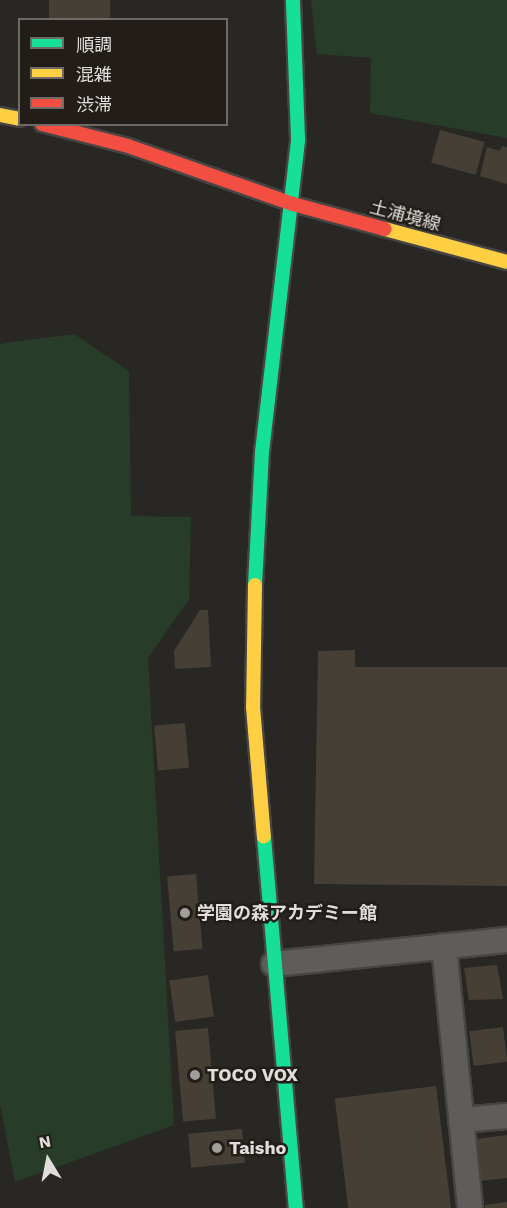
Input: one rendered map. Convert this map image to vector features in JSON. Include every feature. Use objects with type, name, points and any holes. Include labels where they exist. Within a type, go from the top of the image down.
[{"type":"street","points":[[293,0],[298,139],[293,204],[262,452],[252,638],[253,707],[296,1208]]},
{"type":"street","points":[[0,115],[18,119]]},
{"type":"street","name":"土浦境線","points":[[50,126],[128,146],[293,204],[507,262]]},
{"type":"street","points":[[274,964],[507,940]]},
{"type":"street","points":[[444,946],[470,1208]]},
{"type":"street","points":[[461,1120],[507,1116]]},
{"type":"green space","points":[[311,0],[507,0],[507,138],[370,113],[371,58],[317,54]]},
{"type":"green space","points":[[74,334],[129,371],[131,516],[191,517],[189,599],[148,658],[174,1125],[15,1182],[0,1104],[0,344]]},
{"type":"building","points":[[49,0],[110,0],[110,18],[49,18]]},
{"type":"building","points":[[440,130],[484,142],[476,175],[431,163]]},
{"type":"building","points":[[502,146],[507,147],[507,184],[480,176],[487,147],[500,151]]},
{"type":"building","points":[[200,610],[208,610],[211,667],[175,669],[174,651]]},
{"type":"building","points":[[355,650],[355,667],[507,667],[507,886],[314,884],[318,651]]},
{"type":"building","points":[[185,723],[189,768],[158,771],[154,726]]},
{"type":"building","name":"学園の森アカデミー館","points":[[196,874],[203,949],[174,951],[167,877]]},
{"type":"building","points":[[497,965],[503,999],[469,1000],[464,968]]},
{"type":"building","points":[[208,975],[214,1017],[175,1022],[169,980]]},
{"type":"building","points":[[503,1027],[507,1062],[474,1066],[469,1031]]},
{"type":"building","name":"TOCO VOX","points":[[208,1028],[216,1119],[183,1122],[175,1031]]},
{"type":"building","points":[[436,1086],[451,1208],[348,1208],[335,1098]]},
{"type":"building","name":"Taisho","points":[[242,1129],[245,1163],[191,1168],[188,1134]]},
{"type":"building","points":[[507,1135],[507,1178],[480,1181],[477,1139]]},
{"type":"building","points":[[507,1202],[507,1208],[485,1208],[485,1205]]},
{"type":"traffic: fast","points":[[255,585],[262,452],[298,139],[293,0]]},
{"type":"traffic: fast","points":[[264,837],[296,1208]]},
{"type":"traffic: slow","points":[[0,115],[18,119]]},
{"type":"traffic: slow","points":[[385,229],[507,262]]},
{"type":"traffic: slow","points":[[255,585],[253,707],[264,837]]},
{"type":"traffic: jam","points":[[50,126],[128,146],[293,204],[385,229]]},
{"type":"place","name":"学園の森アカデミー館","points":[[185,913]]},
{"type":"place","name":"TOCO VOX","points":[[195,1075]]},
{"type":"place","name":"Taisho","points":[[217,1148]]}]
